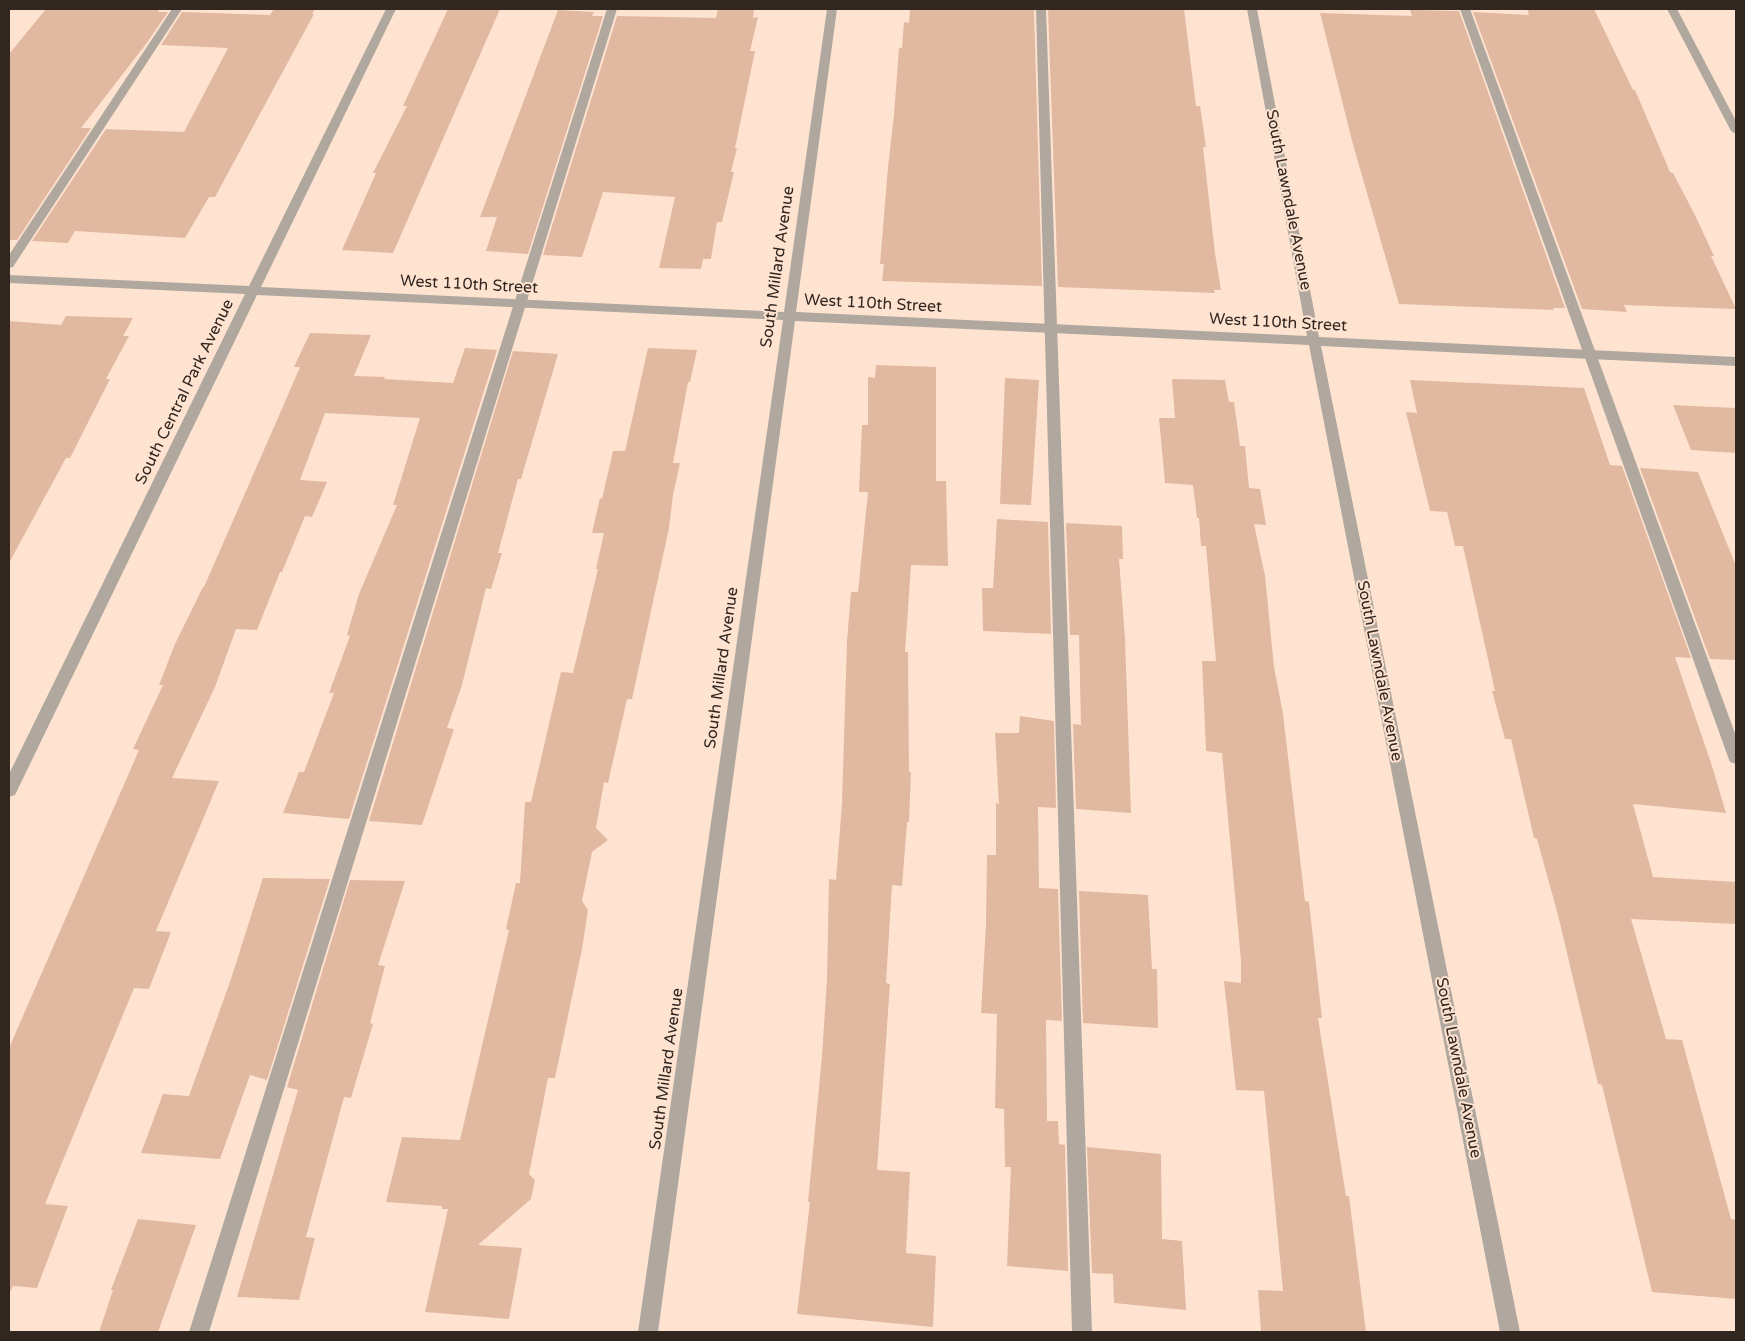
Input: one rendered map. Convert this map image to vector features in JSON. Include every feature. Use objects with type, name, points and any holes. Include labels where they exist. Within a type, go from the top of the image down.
[{"type":"street","points":[[9,264],[177,9]]},
{"type":"street","name":"South Central Park Avenue","points":[[9,790],[391,9]]},
{"type":"street","points":[[199,1332],[612,9]]},
{"type":"street","name":"South Millard Avenue","points":[[648,1332],[832,9]]},
{"type":"street","points":[[1041,9],[1082,1332]]},
{"type":"street","name":"South Lawndale Avenue","points":[[1252,9],[1314,341],[1510,1332]]},
{"type":"street","points":[[1464,9],[1736,757]]},
{"type":"street","points":[[1672,9],[1736,131]]},
{"type":"street","name":"West 110th Street","points":[[9,279],[1736,361]]},
{"type":"building","points":[[46,9],[160,9],[158,12],[168,12],[146,44],[81,128],[91,128],[17,240],[9,240],[9,54]]},
{"type":"building","points":[[274,9],[315,9],[215,197],[209,197],[185,238],[75,231],[68,243],[32,241],[106,129],[184,132],[228,48],[161,45],[182,12],[270,15]]},
{"type":"building","points":[[448,9],[500,9],[393,253],[342,250],[376,173],[373,173],[407,106],[403,106]]},
{"type":"building","points":[[718,9],[754,10],[753,18],[758,17],[750,51],[755,51],[731,172],[734,172],[722,222],[717,222],[711,259],[703,259],[701,269],[659,268],[675,197],[603,192],[582,257],[543,255],[617,16],[716,18]]},
{"type":"building","points":[[910,9],[1034,9],[1042,286],[882,281],[884,264],[880,264],[899,48],[902,48],[904,22],[909,23]]},
{"type":"building","points":[[1048,9],[1184,9],[1196,106],[1200,106],[1206,147],[1203,147],[1221,290],[1214,290],[1215,293],[1058,287]]},
{"type":"building","points":[[1527,9],[1594,9],[1633,90],[1635,90],[1670,172],[1673,173],[1695,215],[1714,256],[1711,256],[1736,309],[1624,305],[1627,312],[1582,309],[1473,12],[1529,15]]},
{"type":"building","points":[[558,10],[594,12],[592,16],[603,16],[528,254],[486,251],[497,217],[480,217]]},
{"type":"building","points":[[1410,10],[1459,11],[1565,308],[1553,308],[1554,310],[1399,304],[1352,141],[1320,13],[1412,16]]},
{"type":"building","points":[[66,316],[133,318],[123,336],[129,336],[106,379],[110,379],[70,458],[66,458],[9,563],[9,321],[61,325]]},
{"type":"building","points":[[310,333],[371,335],[354,376],[385,377],[384,379],[453,383],[465,348],[497,350],[349,819],[283,813],[299,772],[304,772],[334,693],[329,693],[350,636],[347,635],[359,594],[397,505],[393,505],[420,418],[325,413],[300,480],[327,482],[312,517],[305,516],[257,630],[236,629],[215,687],[172,778],[219,781],[156,931],[171,932],[149,989],[134,988],[45,1204],[68,1206],[37,1288],[13,1286],[9,1292],[9,1048],[139,750],[133,749],[163,685],[159,685],[175,644],[204,587],[281,411],[300,367],[294,367]]},
{"type":"building","points":[[648,348],[697,350],[690,382],[688,382],[673,463],[680,463],[673,495],[669,528],[632,699],[627,699],[608,783],[604,782],[596,828],[608,840],[592,852],[582,901],[588,910],[582,949],[555,1078],[548,1078],[529,1174],[535,1180],[531,1199],[478,1245],[522,1248],[509,1319],[425,1312],[448,1209],[442,1209],[442,1206],[386,1202],[402,1137],[460,1140],[509,930],[506,929],[516,883],[520,883],[525,802],[531,802],[561,672],[573,673],[598,569],[596,569],[604,533],[592,533],[600,498],[602,499],[613,451],[625,451]]},
{"type":"building","points":[[513,351],[558,354],[521,479],[518,479],[498,553],[502,553],[491,589],[486,588],[462,685],[447,728],[454,729],[422,825],[369,821]]},
{"type":"building","points":[[876,365],[936,367],[936,481],[946,481],[948,566],[911,565],[905,652],[908,652],[909,772],[911,772],[909,822],[907,822],[902,886],[892,885],[886,983],[890,984],[877,1170],[910,1172],[906,1253],[936,1256],[933,1327],[797,1314],[810,1202],[808,1202],[822,1056],[827,979],[829,879],[836,880],[842,803],[847,641],[851,592],[858,592],[868,492],[859,492],[862,425],[868,425],[868,377],[875,378]]},
{"type":"building","points":[[1005,378],[1039,380],[1031,505],[1000,504]]},
{"type":"building","points":[[1172,379],[1225,380],[1229,402],[1234,402],[1240,446],[1245,446],[1249,488],[1260,489],[1266,525],[1254,524],[1265,576],[1274,667],[1283,714],[1305,901],[1309,902],[1322,1018],[1318,1018],[1346,1196],[1349,1196],[1366,1332],[1261,1332],[1258,1290],[1283,1291],[1264,1091],[1236,1090],[1224,981],[1241,983],[1241,961],[1222,753],[1206,751],[1202,661],[1216,661],[1206,546],[1201,546],[1199,518],[1197,518],[1193,485],[1165,483],[1159,418],[1175,418]]},
{"type":"building","points":[[1410,380],[1584,388],[1610,465],[1622,466],[1691,658],[1675,657],[1726,813],[1633,804],[1653,877],[1736,882],[1736,924],[1631,919],[1666,1039],[1682,1040],[1731,1219],[1736,1220],[1736,1299],[1652,1292],[1602,1085],[1598,1084],[1558,915],[1537,839],[1534,838],[1511,739],[1505,739],[1492,691],[1495,691],[1463,546],[1455,546],[1447,512],[1430,511],[1406,412],[1417,413]]},
{"type":"building","points":[[1673,405],[1736,408],[1736,453],[1691,450]]},
{"type":"building","points":[[1640,468],[1698,472],[1736,566],[1736,660],[1710,659]]},
{"type":"building","points":[[997,519],[1048,522],[1051,634],[983,631],[982,588],[993,588]]},
{"type":"building","points":[[1066,523],[1122,526],[1123,559],[1119,559],[1125,638],[1131,813],[1076,809],[1073,724],[1081,725],[1079,635],[1070,635]]},
{"type":"building","points":[[1020,716],[1054,721],[1056,808],[1038,807],[1039,888],[1058,889],[1062,1021],[1046,1020],[1047,1121],[1058,1121],[1059,1144],[1065,1145],[1068,1271],[1007,1266],[1011,1167],[1005,1167],[1004,1109],[995,1108],[997,1014],[981,1013],[986,923],[987,855],[996,855],[996,803],[999,804],[995,733],[1019,733]]},
{"type":"building","points":[[263,878],[330,879],[267,1080],[250,1075],[220,1159],[141,1153],[163,1094],[189,1096],[231,979]]},
{"type":"building","points":[[350,880],[405,881],[378,965],[385,966],[370,1023],[373,1024],[351,1098],[344,1097],[306,1237],[315,1238],[299,1300],[237,1297],[298,1090],[287,1087]]},
{"type":"building","points":[[1079,891],[1148,895],[1152,969],[1157,969],[1158,1028],[1083,1023]]},
{"type":"building","points":[[1087,1147],[1161,1154],[1162,1239],[1182,1241],[1186,1310],[1114,1303],[1113,1274],[1092,1273]]},
{"type":"building","points":[[138,1219],[196,1225],[158,1332],[99,1332],[113,1290],[111,1290]]}]
